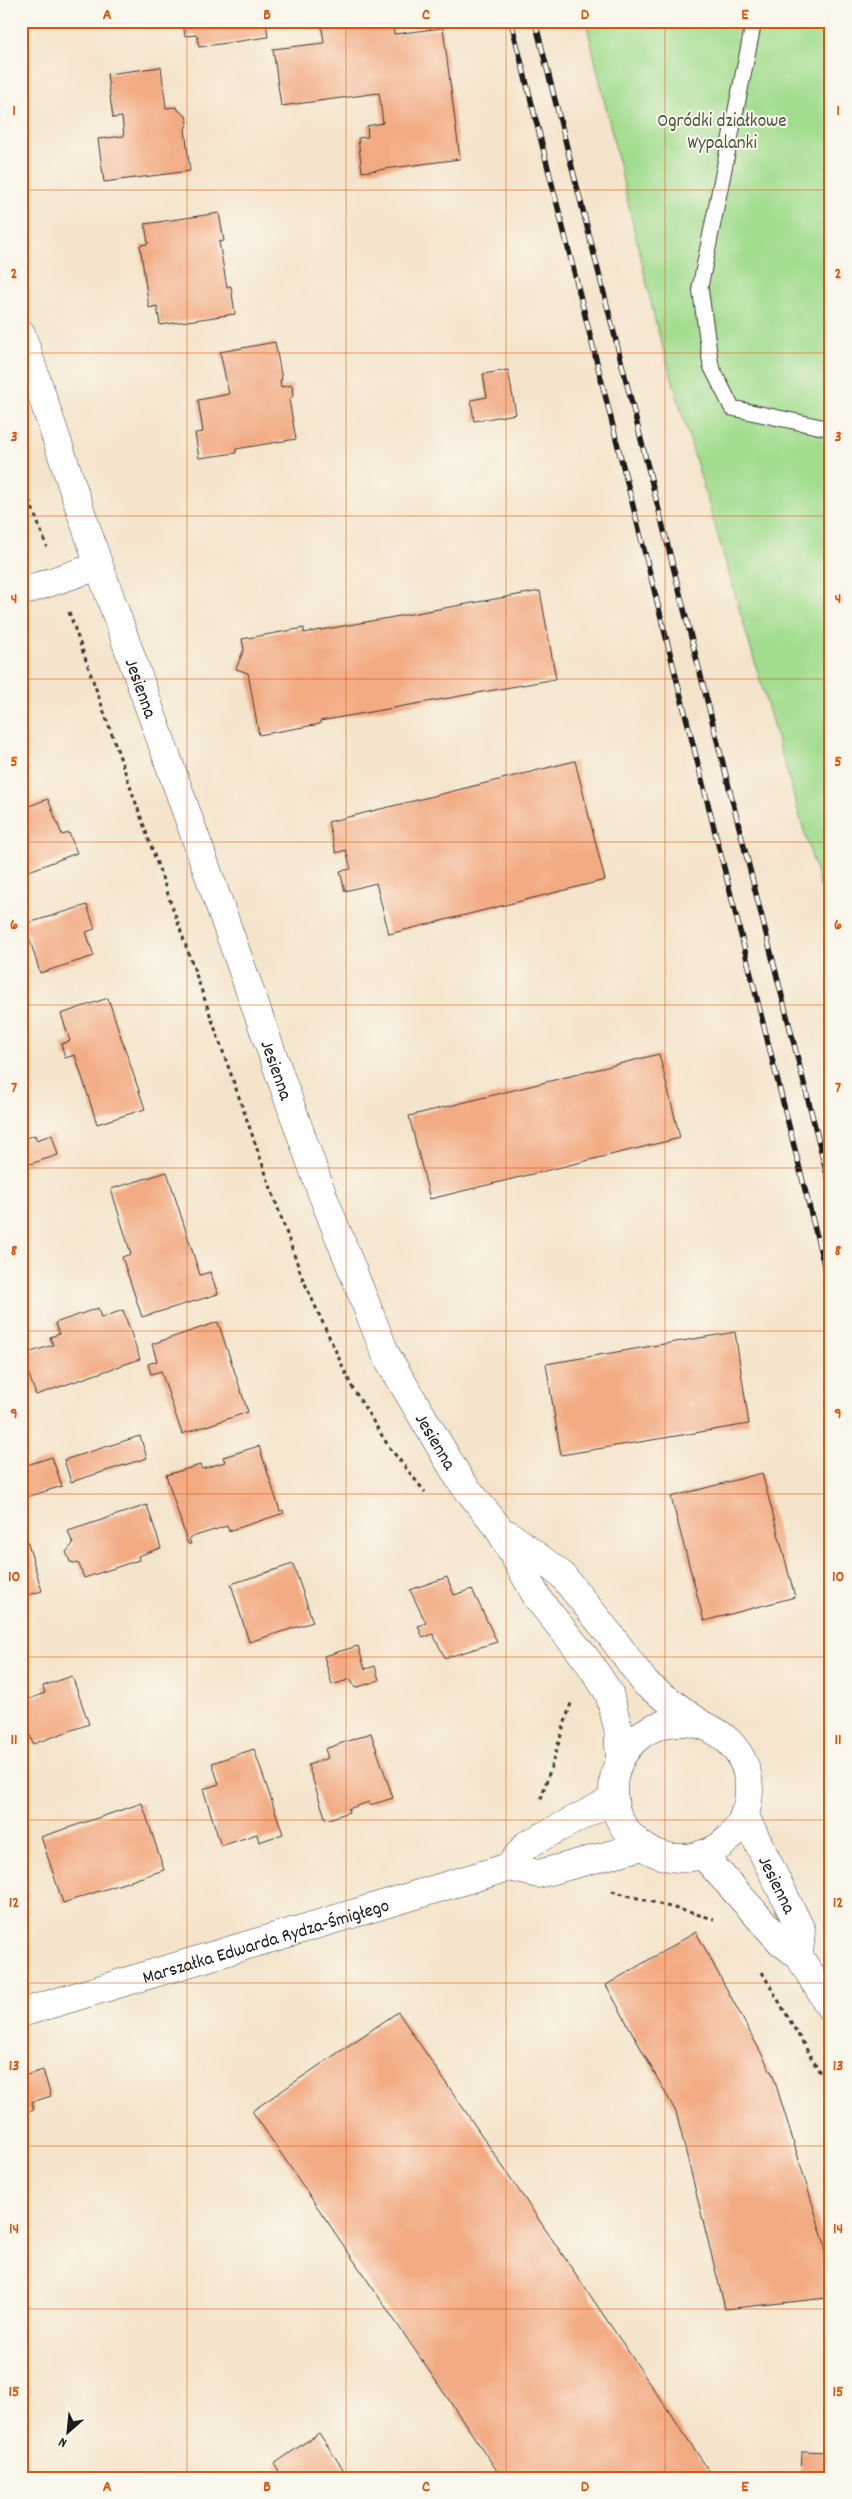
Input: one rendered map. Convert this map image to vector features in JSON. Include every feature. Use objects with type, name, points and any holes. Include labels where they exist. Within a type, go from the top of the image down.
[{"type":"street","name":"Jesienna","points":[[21,333],[99,566],[318,1181],[386,1355],[460,1480],[498,1527],[538,1599],[588,1661],[609,1693],[618,1728],[620,1760]]},
{"type":"street","points":[[21,592],[99,566]]},
{"type":"street","points":[[498,1527],[562,1575],[611,1636],[646,1684],[704,1726],[722,1735],[736,1750],[746,1768],[749,1788],[744,1814],[738,1827],[725,1842],[702,1854],[676,1857],[658,1854],[643,1846],[629,1834],[624,1826],[614,1799],[614,1779],[620,1760],[630,1744],[664,1724],[684,1722],[704,1726]]},
{"type":"street","points":[[614,1799],[526,1845],[509,1866],[538,1874],[643,1846]]},
{"type":"street","name":"Jesienna","points":[[744,1814],[801,1930],[799,1956]]},
{"type":"street","name":"Jesienna","points":[[702,1854],[780,1941],[799,1956],[831,2009]]},
{"type":"street","name":"Marszałka Edwarda Rydza-Śmigłego","points":[[21,2013],[509,1866]]},
{"type":"lane","points":[[754,21],[700,287],[711,366],[732,408],[831,429]]},
{"type":"path","points":[[21,478],[50,556]]},
{"type":"path","points":[[691,1913],[718,1920]]},
{"type":"path","points":[[760,1967],[823,2078],[831,2115]]},
{"type":"green space","name":"Ogródki działkowe Wypalanki","points":[[586,21],[831,21],[831,923],[656,324]]},
{"type":"building","points":[[194,21],[266,21],[268,37],[199,47],[197,35],[185,36],[183,23]]},
{"type":"building","points":[[321,21],[392,21],[394,34],[443,28],[460,159],[362,172],[358,138],[368,137],[367,126],[383,123],[379,93],[281,106],[273,49],[324,43]]},
{"type":"building","points":[[161,67],[166,108],[177,107],[186,116],[188,122],[185,129],[190,171],[104,182],[98,139],[124,136],[122,117],[113,118],[107,74]]},
{"type":"building","points":[[219,213],[224,241],[219,242],[227,287],[231,286],[235,314],[160,325],[157,306],[149,308],[140,245],[148,244],[145,224]]},
{"type":"building","points":[[275,342],[282,380],[280,380],[281,387],[292,385],[293,396],[289,400],[296,439],[236,449],[236,453],[199,458],[195,433],[203,432],[198,400],[229,394],[220,352]]},
{"type":"building","points":[[508,370],[516,414],[474,421],[471,400],[487,397],[483,374]]},
{"type":"building","points":[[540,591],[556,679],[320,721],[320,724],[259,735],[248,673],[236,669],[244,649],[242,639],[304,628],[304,633]]},
{"type":"building","points":[[575,761],[605,880],[389,934],[376,883],[345,891],[340,871],[351,869],[346,850],[336,853],[328,822]]},
{"type":"building","points":[[48,799],[62,835],[69,833],[77,853],[21,874],[21,809]]},
{"type":"building","points":[[87,905],[95,929],[86,932],[94,956],[40,973],[25,924]]},
{"type":"building","points":[[108,998],[145,1109],[97,1124],[75,1055],[65,1058],[61,1044],[70,1041],[61,1014]]},
{"type":"building","points":[[659,1054],[680,1138],[430,1199],[409,1116]]},
{"type":"building","points":[[35,1135],[36,1140],[52,1135],[58,1155],[21,1167],[21,1140]]},
{"type":"building","points":[[167,1172],[200,1275],[210,1272],[218,1294],[142,1317],[122,1257],[131,1254],[111,1189]]},
{"type":"building","points":[[98,1308],[101,1318],[123,1310],[140,1359],[36,1395],[22,1355],[53,1345],[50,1337],[59,1334],[55,1323]]},
{"type":"building","points":[[218,1322],[248,1412],[182,1434],[161,1371],[151,1374],[148,1364],[157,1361],[152,1344]]},
{"type":"building","points":[[735,1332],[749,1424],[561,1455],[546,1364]]},
{"type":"building","points":[[140,1436],[147,1458],[71,1482],[64,1460]]},
{"type":"building","points":[[259,1446],[280,1511],[283,1510],[284,1513],[229,1531],[227,1526],[189,1538],[191,1544],[188,1544],[166,1475],[200,1465],[202,1469],[225,1462],[223,1457]]},
{"type":"building","points":[[52,1457],[62,1486],[21,1499],[21,1467]]},
{"type":"building","points":[[762,1473],[795,1597],[704,1621],[671,1497]]},
{"type":"building","points":[[147,1505],[161,1548],[138,1556],[139,1560],[84,1578],[79,1564],[70,1562],[66,1552],[73,1544],[68,1531]]},
{"type":"building","points":[[26,1537],[42,1591],[21,1597],[21,1538]]},
{"type":"building","points":[[293,1564],[313,1622],[249,1642],[231,1584]]},
{"type":"building","points":[[447,1577],[454,1595],[472,1589],[497,1642],[445,1658],[433,1634],[423,1638],[418,1626],[426,1623],[410,1590]]},
{"type":"building","points":[[358,1646],[365,1669],[375,1666],[379,1680],[355,1688],[351,1679],[332,1685],[324,1656]]},
{"type":"building","points":[[72,1676],[89,1724],[33,1744],[21,1710],[21,1702],[45,1693],[43,1686]]},
{"type":"building","points":[[371,1733],[393,1798],[370,1805],[369,1802],[348,1809],[349,1812],[326,1820],[308,1765],[328,1758],[325,1749]]},
{"type":"building","points":[[254,1749],[283,1834],[259,1842],[257,1834],[221,1846],[203,1789],[219,1784],[212,1763]]},
{"type":"building","points":[[142,1803],[164,1870],[63,1903],[41,1837]]},
{"type":"building","points":[[696,1932],[773,2075],[825,2245],[827,2298],[725,2309],[676,2112],[606,1985]]},
{"type":"building","points":[[398,2012],[714,2478],[502,2478],[252,2111]]},
{"type":"building","points":[[43,2070],[51,2096],[32,2102],[34,2110],[21,2113],[21,2077]]},
{"type":"building","points":[[319,2433],[349,2478],[283,2478],[274,2464]]},
{"type":"building","points":[[802,2451],[831,2452],[831,2478],[801,2478]]},
{"type":"railway","points":[[511,21],[831,1293]]},
{"type":"railway","points":[[535,21],[831,1190]]}]
